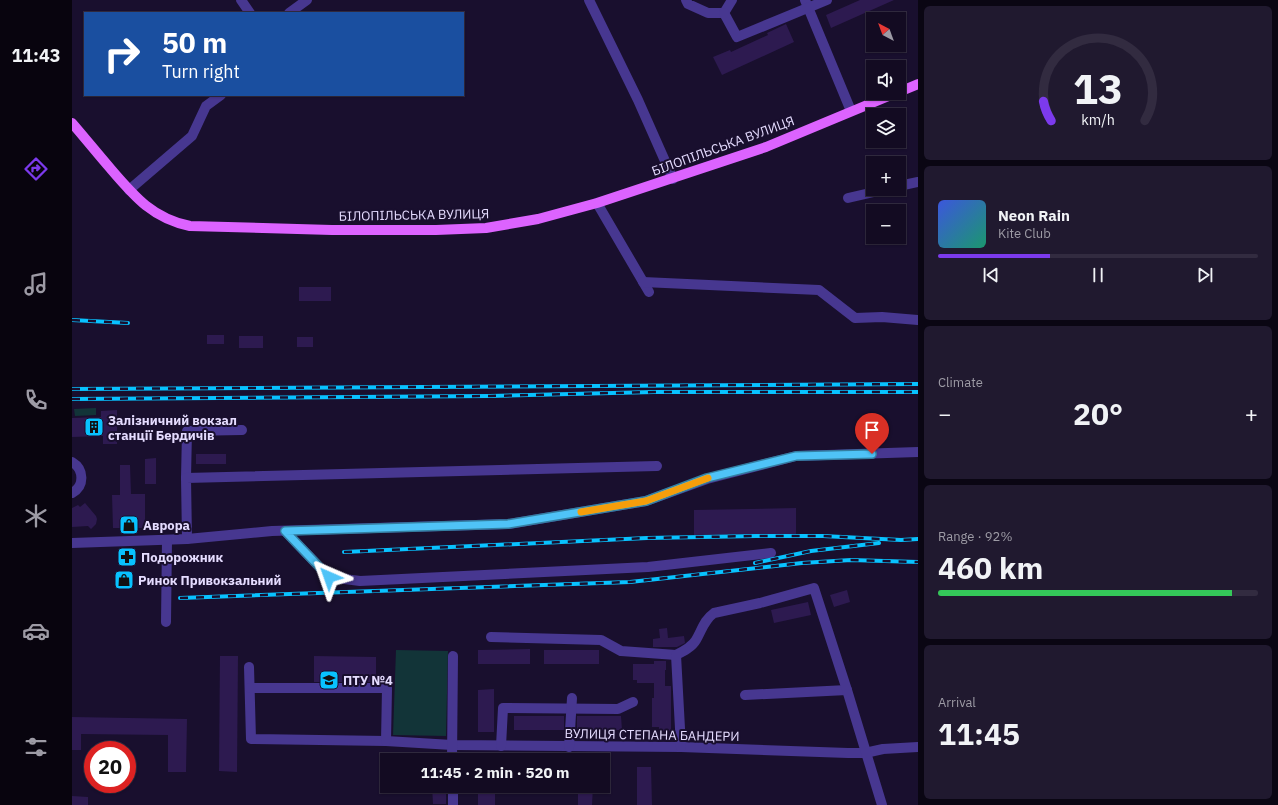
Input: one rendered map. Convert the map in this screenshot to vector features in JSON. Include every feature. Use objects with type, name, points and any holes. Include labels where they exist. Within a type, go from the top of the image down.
[{"type":"main road","points":[[906,89],[918,84]]},
{"type":"main road","name":"БІЛОПІЛЬСЬКА ВУЛИЦЯ","points":[[72,123],[137,199],[159,215],[190,226],[332,230],[436,230],[486,228],[538,219],[597,203],[766,147],[878,100]]},
{"type":"street","points":[[241,0],[249,12]]},
{"type":"street","points":[[290,12],[307,0]]},
{"type":"street","points":[[589,0],[638,100],[673,179]]},
{"type":"street","points":[[686,0],[688,4],[708,13],[724,13]]},
{"type":"street","points":[[724,13],[732,0]]},
{"type":"street","points":[[724,13],[737,37],[806,4],[827,0]]},
{"type":"street","points":[[806,4],[851,111]]},
{"type":"street","points":[[129,190],[192,136],[206,106],[220,96]]},
{"type":"street","points":[[906,185],[918,182]]},
{"type":"street","points":[[848,198],[866,194]]},
{"type":"street","points":[[597,203],[649,292]]},
{"type":"street","points":[[643,282],[819,290],[855,318],[882,317],[918,320]]},
{"type":"street","points":[[187,539],[187,431],[242,430]]},
{"type":"street","points":[[72,543],[187,539],[285,531],[508,524],[646,501],[707,478],[796,456],[918,452]]},
{"type":"street","points":[[72,462],[76,464],[82,476],[79,488],[72,494]]},
{"type":"street","points":[[186,478],[657,466]]},
{"type":"street","points":[[285,531],[329,577],[360,580],[648,567],[771,553]]},
{"type":"street","points":[[166,622],[167,540]]},
{"type":"street","points":[[491,637],[601,640],[621,651],[676,655],[686,650],[696,641],[703,624],[710,616],[714,614],[814,588],[882,805]]},
{"type":"street","points":[[676,655],[681,747]]},
{"type":"street","points":[[452,753],[453,656]]},
{"type":"street","points":[[249,667],[250,688],[387,688],[386,741]]},
{"type":"street","name":"ВУЛИЦЯ СТЕПАНА БАНДЕРИ","points":[[250,688],[251,739],[386,741],[501,746],[681,747],[866,753],[883,749],[918,747]]},
{"type":"street","points":[[745,695],[847,690]]},
{"type":"street","points":[[501,746],[503,708],[571,703],[618,709],[633,702]]},
{"type":"street","points":[[569,747],[571,703]]},
{"type":"street","points":[[453,793],[453,805]]},
{"type":"green space","points":[[96,408],[96,415],[75,416],[74,409]]},
{"type":"green space","points":[[396,650],[448,651],[446,736],[393,735]]},
{"type":"building","points":[[860,0],[894,0],[831,28],[826,15]]},
{"type":"building","points":[[786,24],[794,42],[722,75],[713,57],[730,50],[731,52],[768,35],[767,33]]},
{"type":"building","points":[[299,287],[331,287],[331,301],[299,301]]},
{"type":"building","points":[[207,335],[224,335],[224,344],[207,344]]},
{"type":"building","points":[[239,336],[263,336],[263,348],[239,348]]},
{"type":"building","points":[[297,337],[313,337],[313,347],[297,347]]},
{"type":"building","name":"Залізничний вокзал станції Бердичів","points":[[117,410],[117,444],[103,444],[103,436],[72,437],[72,418],[101,417],[101,411]]},
{"type":"building","points":[[196,454],[226,454],[226,464],[196,464]]},
{"type":"building","points":[[156,458],[156,484],[145,484],[145,459]]},
{"type":"building","points":[[120,465],[130,465],[131,494],[145,494],[145,528],[113,528],[112,495],[120,495]]},
{"type":"building","points":[[85,503],[96,516],[96,524],[91,529],[88,526],[72,527],[72,508],[78,505],[80,507]]},
{"type":"building","points":[[796,508],[796,534],[694,535],[694,510]]},
{"type":"building","points":[[847,590],[850,602],[834,607],[830,595]]},
{"type":"building","points":[[808,602],[811,615],[774,623],[771,610]]},
{"type":"building","points":[[667,628],[668,638],[684,636],[685,643],[677,647],[653,647],[653,639],[660,638],[659,629]]},
{"type":"building","points":[[530,649],[530,664],[478,664],[478,650]]},
{"type":"building","points":[[544,650],[599,650],[599,664],[544,664]]},
{"type":"building","points":[[220,656],[238,656],[237,772],[219,771]]},
{"type":"building","points":[[314,656],[376,657],[376,682],[314,682]]},
{"type":"building","points":[[654,661],[666,661],[665,686],[671,686],[671,731],[659,731],[659,727],[652,727],[652,698],[654,698],[654,683],[637,683],[637,680],[633,680],[633,664],[654,664]]},
{"type":"building","points":[[494,689],[494,732],[478,732],[478,690]]},
{"type":"building","points":[[514,716],[564,716],[564,730],[514,730]]},
{"type":"building","points":[[577,716],[621,716],[622,730],[577,730]]},
{"type":"building","points":[[72,717],[187,719],[186,772],[168,772],[168,735],[81,734],[81,750],[72,750]]},
{"type":"building","points":[[637,767],[651,767],[652,805],[637,805]]},
{"type":"building","points":[[432,793],[446,793],[446,804],[433,804]]},
{"type":"building","points":[[478,793],[495,793],[495,805],[478,805]]},
{"type":"building","points":[[578,793],[593,793],[592,805],[578,805]]},
{"type":"building","points":[[72,796],[88,797],[88,805],[72,805]]},
{"type":"railway","points":[[72,320],[128,323]]},
{"type":"railway","points":[[72,389],[918,384]]},
{"type":"railway","points":[[72,399],[490,396],[654,392],[918,392]]},
{"type":"railway","points":[[344,552],[647,538],[823,536],[901,540],[918,539]]},
{"type":"railway","points":[[755,563],[811,551],[879,543]]},
{"type":"railway","points":[[180,598],[630,582],[802,563],[851,560],[918,562]]},
{"type":"slow traffic","points":[[581,512],[646,501],[708,478]]},
{"type":"place","name":"Залізничний вокзал станції Бердичів","points":[[94,427]]},
{"type":"place","name":"Аврора","points":[[129,525]]},
{"type":"place","name":"Подорожник","points":[[127,557]]},
{"type":"place","name":"Ринок Привокзальний","points":[[124,580]]},
{"type":"place","name":"ПТУ №4","points":[[329,680]]},
{"type":"route","points":[[329,577],[285,531],[508,524],[646,501],[707,478],[796,456],[872,454]]}]
